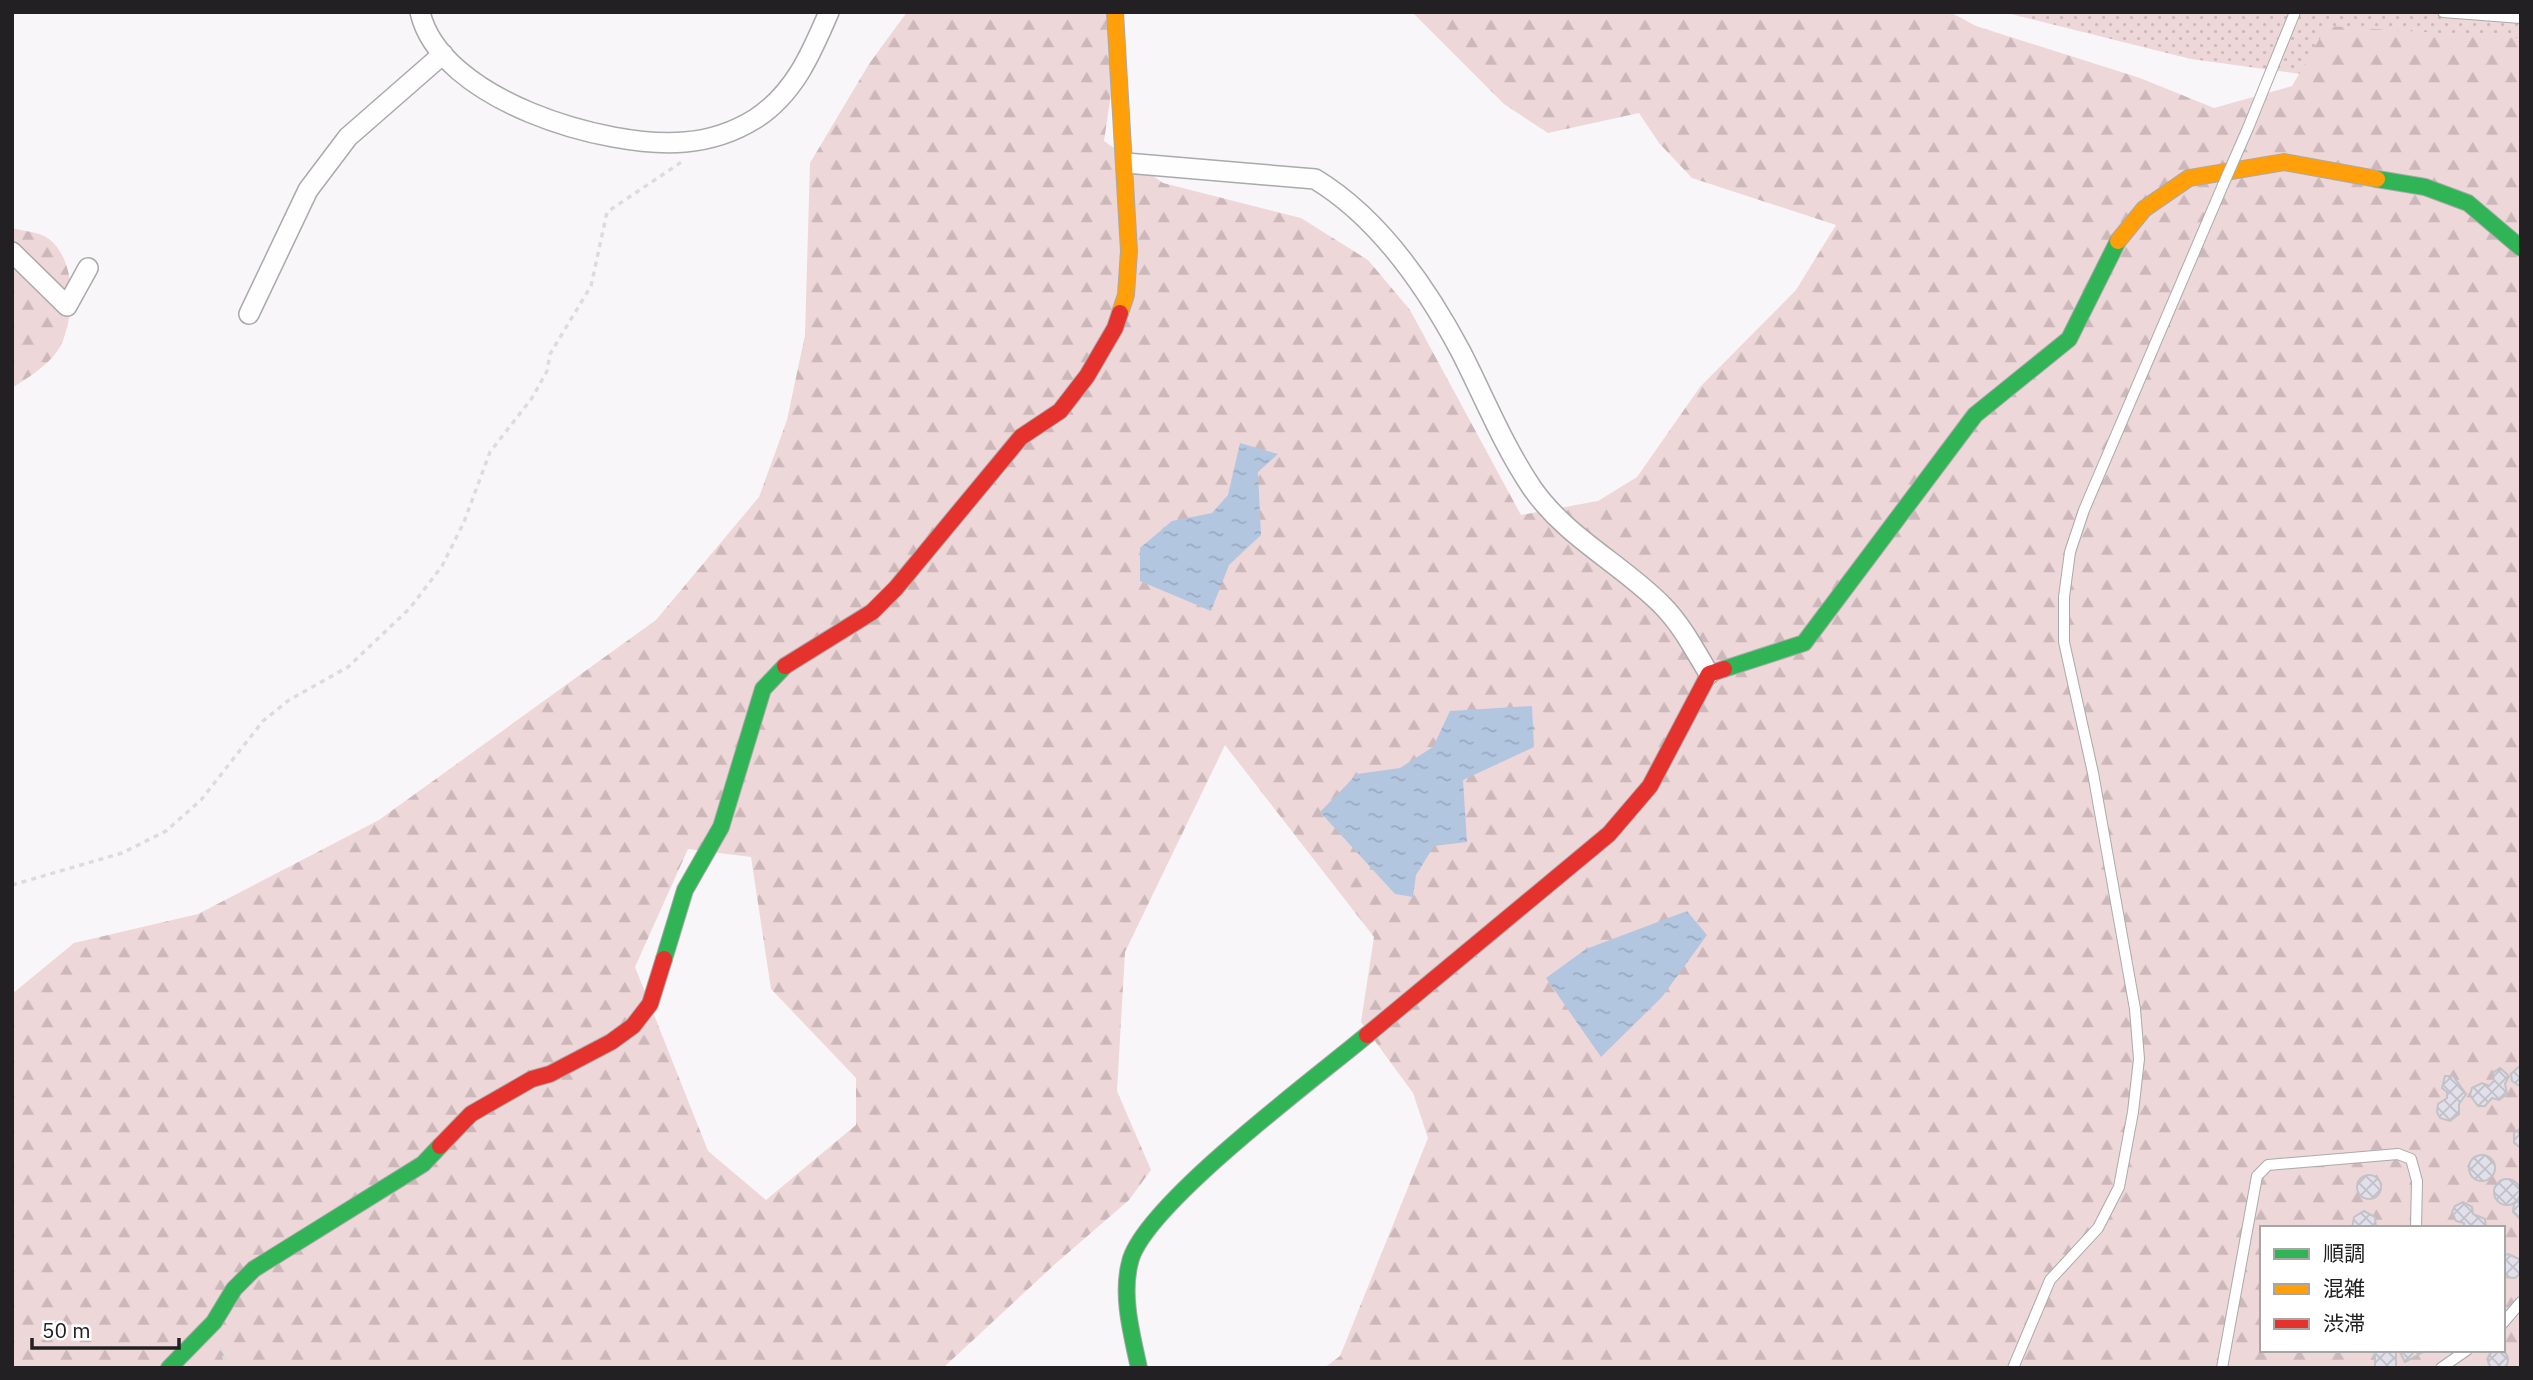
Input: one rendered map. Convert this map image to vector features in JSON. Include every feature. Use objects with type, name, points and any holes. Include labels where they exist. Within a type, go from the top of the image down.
[{"type":"street","points":[[419,12],[433,41],[443,54],[490,93],[548,120],[582,131],[633,141],[685,142],[721,135],[752,120],[776,104],[806,65],[829,12]]},
{"type":"street","points":[[169,1368],[214,1322],[234,1289],[254,1269],[424,1164],[471,1114],[532,1079],[550,1074],[611,1042],[633,1026],[650,1004],[685,890],[721,827],[764,689],[775,674],[872,612],[896,588],[1021,437],[1059,411],[1087,376],[1115,328],[1126,295],[1129,251],[1126,163],[1115,12]]},
{"type":"street","points":[[249,314],[308,190],[348,137],[443,54]]},
{"type":"street","points":[[1139,1368],[1128,1302],[1129,1265],[1133,1251],[1166,1208],[1220,1158],[1609,834],[1650,786],[1709,674],[1804,643],[1975,415],[2069,339],[2115,245],[2137,218],[2189,178],[2284,162],[2425,187],[2468,203],[2521,248]]},
{"type":"street","points":[[1126,163],[1315,179],[1334,190],[1402,260],[1435,308],[1532,488],[1567,529],[1659,602],[1681,626],[1709,674]]},
{"type":"street","points":[[12,251],[67,306],[88,268]]},
{"type":"lane","points":[[2013,1368],[2050,1280],[2098,1228],[2119,1188],[2133,1112],[2138,1059],[2133,996],[2093,774],[2064,642],[2064,597],[2070,552],[2084,510],[2295,12]]},
{"type":"lane","points":[[2442,12],[2521,18]]},
{"type":"lane","points":[[2222,1368],[2257,1176],[2268,1165],[2398,1154],[2411,1159],[2417,1181],[2416,1226]]},
{"type":"lane","points":[[2505,1321],[2521,1302]]},
{"type":"lane","points":[[2441,1368],[2462,1352]]},
{"type":"path","points":[[12,885],[122,853],[166,831],[201,800],[263,720],[289,700],[348,667],[411,608],[442,566],[464,522],[490,452],[532,398],[547,371],[550,354],[591,286],[607,212],[687,158]]},
{"type":"green space","points":[[907,12],[1123,12],[1104,141],[1163,183],[1301,218],[1368,260],[1410,310],[1521,515],[1598,501],[1637,477],[1700,387],[1796,290],[1836,225],[1692,178],[1659,143],[1639,113],[1548,133],[1504,104],[1412,12],[1950,12],[1976,26],[2140,78],[2214,108],[2292,86],[2327,26],[2521,38],[2521,1368],[1324,1368],[1340,1356],[1428,1138],[1413,1093],[1361,1022],[1374,937],[1225,745],[1125,952],[1117,1091],[1151,1170],[1129,1200],[943,1368],[12,1368],[12,994],[74,943],[198,914],[379,820],[656,620],[759,497],[787,420],[805,335],[810,163],[869,64]],"holes":[[[688,849],[751,857],[771,989],[856,1078],[856,1125],[766,1200],[708,1151],[635,967]]]},
{"type":"green space","points":[[2003,12],[2521,12],[2521,104],[2191,59]]},
{"type":"green space","points":[[12,228],[46,237],[58,249],[69,274],[71,304],[66,333],[57,352],[46,364],[12,388]]},
{"type":"water","points":[[1240,443],[1278,454],[1258,472],[1261,535],[1229,565],[1211,611],[1140,581],[1140,548],[1172,521],[1212,513],[1228,495]]},
{"type":"water","points":[[1532,706],[1534,747],[1463,780],[1467,842],[1434,846],[1416,875],[1413,897],[1395,894],[1320,812],[1357,774],[1400,768],[1433,747],[1450,711]]},
{"type":"water","points":[[1687,911],[1707,935],[1662,997],[1601,1057],[1546,978],[1586,949]]},
{"type":"building","points":[[2521,1065],[2521,1087],[2512,1081],[2511,1074]]},
{"type":"building","points":[[2500,1068],[2509,1076],[2505,1084],[2507,1094],[2499,1100],[2492,1098],[2485,1106],[2478,1106],[2470,1095],[2472,1088],[2482,1083],[2489,1086],[2494,1081],[2493,1073]]},
{"type":"building","points":[[2445,1076],[2453,1076],[2466,1094],[2459,1104],[2459,1114],[2450,1121],[2440,1118],[2437,1112],[2438,1104],[2447,1098],[2447,1092],[2442,1088]]},
{"type":"building","points":[[2521,1128],[2521,1148],[2514,1143],[2514,1133]]},
{"type":"building","points":[[2482,1155],[2491,1159],[2495,1168],[2491,1177],[2482,1181],[2473,1177],[2469,1168],[2473,1159]]},
{"type":"building","points":[[2364,1175],[2374,1175],[2381,1182],[2381,1192],[2374,1199],[2364,1199],[2357,1192],[2357,1182]]},
{"type":"building","points":[[2507,1179],[2516,1183],[2520,1192],[2516,1201],[2507,1205],[2498,1201],[2494,1192],[2498,1183]]},
{"type":"building","points":[[2519,1200],[2521,1220],[2513,1212],[2514,1204]]},
{"type":"building","points":[[2463,1202],[2472,1207],[2473,1214],[2485,1219],[2486,1226],[2464,1226],[2464,1223],[2456,1221],[2452,1212],[2455,1206]]},
{"type":"building","points":[[2364,1211],[2375,1217],[2376,1226],[2352,1226],[2354,1217]]},
{"type":"building","points":[[2505,1255],[2521,1260],[2521,1273],[2515,1278],[2505,1277]]},
{"type":"building","points":[[2375,1352],[2396,1352],[2396,1368],[2375,1368]]},
{"type":"building","points":[[2400,1352],[2423,1352],[2405,1362]]},
{"type":"building","points":[[2492,1352],[2504,1352],[2507,1356],[2507,1364],[2502,1369],[2494,1369],[2489,1364],[2489,1356]]},
{"type":"traffic: fast","points":[[2377,179],[2425,187],[2468,203],[2521,248]]},
{"type":"traffic: fast","points":[[1724,669],[1804,643],[1975,415],[2069,339],[2118,241]]},
{"type":"traffic: fast","points":[[664,959],[685,890],[721,827],[763,689],[785,666]]},
{"type":"traffic: fast","points":[[1139,1368],[1128,1315],[1127,1288],[1130,1262],[1142,1238],[1165,1209],[1235,1143],[1367,1035]]},
{"type":"traffic: fast","points":[[169,1368],[214,1322],[234,1289],[254,1269],[423,1164],[440,1146]]},
{"type":"traffic: slow","points":[[1115,12],[1129,251],[1126,295],[1120,313]]},
{"type":"traffic: slow","points":[[2118,241],[2144,209],[2189,178],[2284,162],[2377,179]]},
{"type":"traffic: jam","points":[[785,666],[872,612],[896,588],[1021,437],[1060,411],[1087,376],[1115,328],[1120,313]]},
{"type":"traffic: jam","points":[[1367,1035],[1609,834],[1650,786],[1709,674],[1724,669]]},
{"type":"traffic: jam","points":[[440,1146],[471,1114],[532,1079],[550,1074],[611,1042],[633,1026],[650,1004],[664,959]]}]
